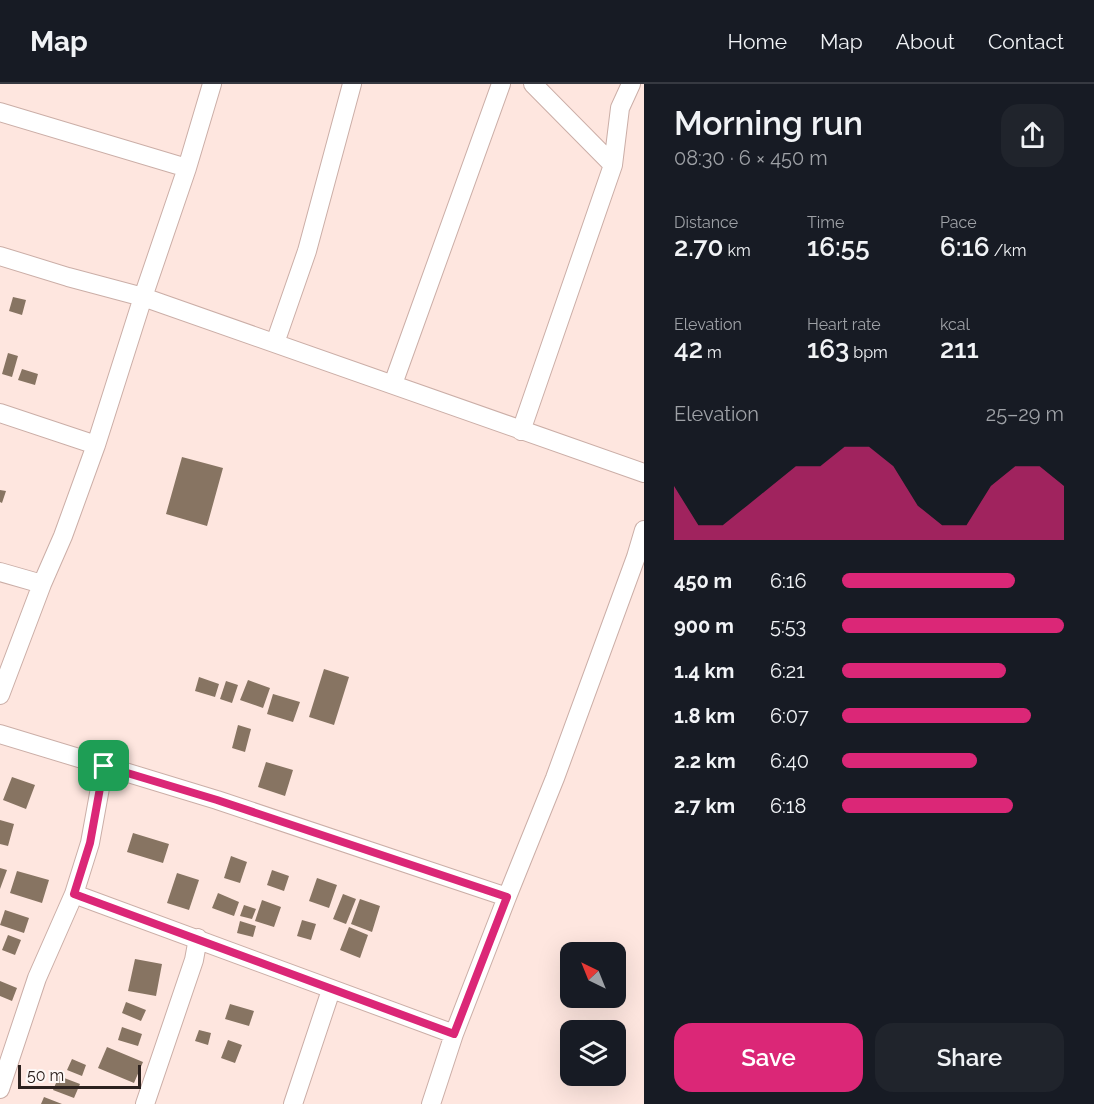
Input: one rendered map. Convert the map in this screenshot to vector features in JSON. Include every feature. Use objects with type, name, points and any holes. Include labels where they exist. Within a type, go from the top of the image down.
[{"type":"street","points":[[0,695],[42,584],[63,536],[96,445],[187,168],[212,84]]},
{"type":"street","points":[[275,343],[307,251],[352,84]]},
{"type":"street","points":[[393,384],[501,84]]},
{"type":"street","points":[[533,84],[613,165]]},
{"type":"street","points":[[521,431],[613,165],[620,108],[630,84]]},
{"type":"street","points":[[0,112],[187,168]]},
{"type":"street","points":[[0,256],[68,278],[143,297],[644,473]]},
{"type":"street","points":[[0,413],[96,445]]},
{"type":"street","points":[[431,1104],[454,1034],[555,777],[644,530]]},
{"type":"street","points":[[0,572],[42,584]]},
{"type":"street","points":[[0,734],[217,800],[507,897]]},
{"type":"street","points":[[0,1089],[37,978],[74,894],[90,843],[104,766]]},
{"type":"street","points":[[74,894],[454,1034]]},
{"type":"street","points":[[145,1104],[194,960],[198,938]]},
{"type":"street","points":[[293,1104],[332,990]]},
{"type":"building","points":[[13,297],[26,300],[22,315],[9,311]]},
{"type":"building","points":[[8,353],[18,356],[12,377],[2,374]]},
{"type":"building","points":[[22,369],[38,374],[35,385],[18,380]]},
{"type":"building","points":[[182,457],[223,468],[207,526],[166,514]]},
{"type":"building","points":[[0,490],[6,491],[2,503],[0,502]]},
{"type":"building","points":[[324,669],[349,677],[334,725],[309,717]]},
{"type":"building","points":[[199,677],[219,684],[215,697],[195,691]]},
{"type":"building","points":[[248,680],[270,688],[263,708],[240,700]]},
{"type":"building","points":[[226,681],[238,685],[232,703],[220,699]]},
{"type":"building","points":[[273,694],[300,702],[293,722],[267,714]]},
{"type":"building","points":[[238,725],[251,729],[245,752],[232,748]]},
{"type":"building","points":[[266,762],[293,770],[285,796],[258,787]]},
{"type":"building","points":[[12,777],[35,785],[26,809],[3,800]]},
{"type":"building","points":[[0,820],[14,824],[8,846],[0,844]]},
{"type":"building","points":[[133,833],[169,844],[163,863],[127,852]]},
{"type":"building","points":[[231,856],[247,862],[240,883],[224,878]]},
{"type":"building","points":[[0,868],[7,870],[0,889]]},
{"type":"building","points":[[272,870],[289,876],[284,891],[267,885]]},
{"type":"building","points":[[17,871],[49,880],[42,903],[10,893]]},
{"type":"building","points":[[177,873],[199,880],[189,910],[167,903]]},
{"type":"building","points":[[317,878],[337,885],[329,908],[309,901]]},
{"type":"building","points":[[218,893],[239,902],[234,916],[212,908]]},
{"type":"building","points":[[343,894],[356,899],[346,924],[333,919]]},
{"type":"building","points":[[360,899],[380,906],[372,932],[351,924]]},
{"type":"building","points":[[262,900],[281,907],[274,927],[255,921]]},
{"type":"building","points":[[244,905],[256,909],[252,919],[240,916]]},
{"type":"building","points":[[5,910],[29,918],[24,933],[0,925]]},
{"type":"building","points":[[302,920],[316,924],[311,940],[297,936]]},
{"type":"building","points":[[240,921],[256,926],[253,937],[237,933]]},
{"type":"building","points":[[349,927],[368,935],[360,958],[340,950]]},
{"type":"building","points":[[8,935],[21,940],[15,955],[2,950]]},
{"type":"building","points":[[135,959],[162,964],[156,996],[128,991]]},
{"type":"building","points":[[0,981],[17,988],[12,1001],[0,996]]},
{"type":"building","points":[[126,1002],[146,1010],[141,1021],[122,1013]]},
{"type":"building","points":[[230,1004],[254,1011],[249,1026],[225,1019]]},
{"type":"building","points":[[122,1027],[142,1034],[138,1046],[118,1040]]},
{"type":"building","points":[[199,1030],[211,1033],[208,1045],[195,1041]]},
{"type":"building","points":[[228,1040],[242,1045],[235,1063],[221,1058]]},
{"type":"building","points":[[107,1047],[143,1062],[134,1083],[98,1068]]},
{"type":"building","points":[[72,1059],[86,1065],[82,1076],[67,1070]]},
{"type":"building","points":[[59,1076],[80,1084],[74,1098],[53,1090]]},
{"type":"building","points":[[44,1097],[62,1104],[41,1104]]},
{"type":"route","points":[[104,766],[217,800],[507,897],[454,1034],[74,894],[90,843],[104,766]]}]
